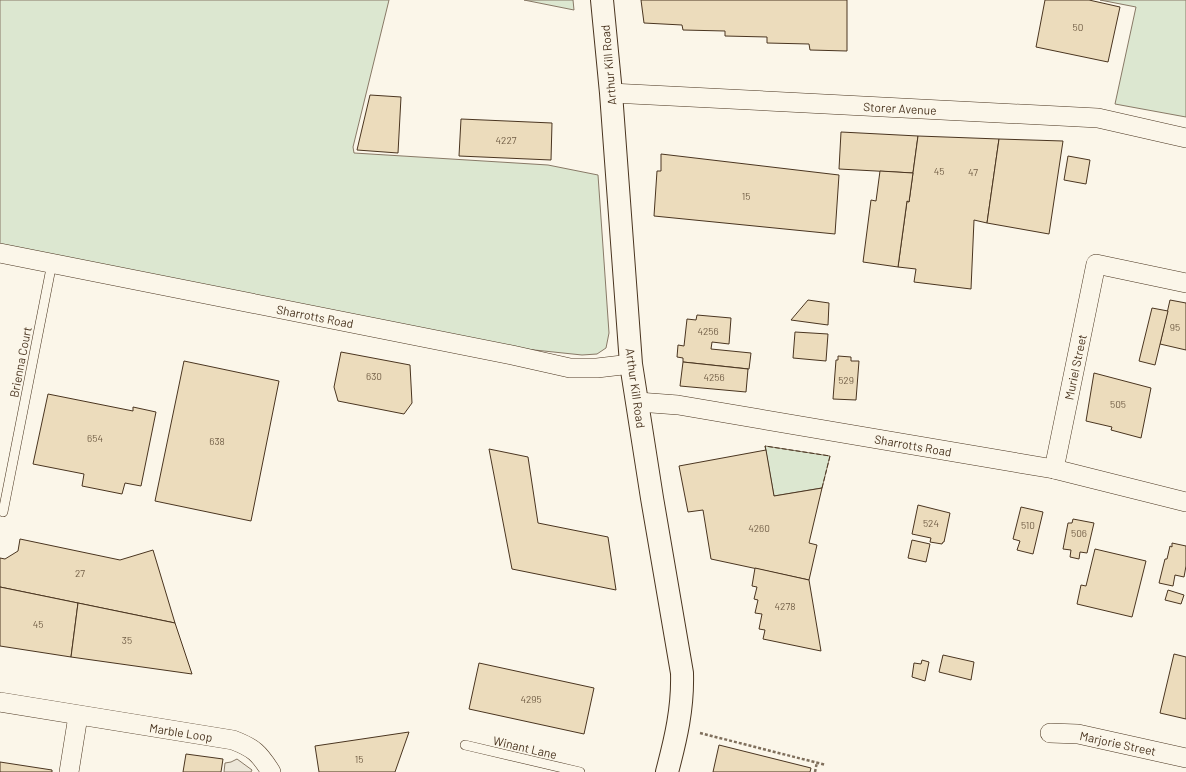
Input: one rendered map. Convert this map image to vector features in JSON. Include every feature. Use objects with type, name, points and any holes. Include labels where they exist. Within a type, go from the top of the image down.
[{"type":"street","name":"Arthur Kill Road","points":[[602,0],[611,93],[631,364],[682,673],[681,711],[668,772]]},
{"type":"street","name":"Storer Avenue","points":[[611,93],[1098,118],[1186,138]]},
{"type":"street","name":"Sharrotts Road","points":[[0,253],[504,353],[570,368],[597,368],[631,364]]},
{"type":"street","name":"Muriel Street","points":[[1054,469],[1096,264],[1186,283]]},
{"type":"street","name":"Sharrotts Road","points":[[638,402],[678,405],[1054,469],[1186,502]]},
{"type":"street","name":"Marble Loop","points":[[0,702],[78,716],[233,740],[248,746],[261,756],[271,772]]},
{"type":"street","points":[[69,772],[78,716]]},
{"type":"street","name":"Marjorie Street","points":[[1050,733],[1078,734],[1186,758]]},
{"type":"lane","name":"Brienna Court","points":[[3,512],[52,263]]},
{"type":"lane","name":"Winant Lane","points":[[465,745],[580,772]]},
{"type":"path","points":[[700,733],[826,764]]},
{"type":"path","points":[[815,772],[817,762]]},
{"type":"green space","points":[[0,0],[389,0],[353,147],[354,153],[548,165],[598,175],[609,333],[606,348],[597,354],[582,355],[525,349],[0,244]]},
{"type":"green space","points":[[524,0],[573,0],[574,10]]},
{"type":"green space","points":[[1100,0],[1186,0],[1186,117],[1115,104],[1136,7]]},
{"type":"green space","points":[[765,446],[830,456],[822,488],[774,496]]},
{"type":"shaded area","points":[[237,759],[252,770],[251,772],[224,772],[225,763]]},
{"type":"building","points":[[641,0],[847,0],[847,51],[810,50],[809,44],[767,43],[767,37],[725,36],[725,31],[683,30],[682,25],[644,23]]},
{"type":"building","points":[[1045,0],[1089,0],[1120,7],[1108,62],[1036,47]]},
{"type":"building","points":[[370,95],[401,97],[398,153],[357,150]]},
{"type":"building","points":[[461,119],[552,123],[551,160],[459,156]]},
{"type":"building","points":[[841,132],[918,136],[913,173],[839,169]]},
{"type":"building","points":[[918,136],[999,139],[987,223],[974,220],[971,289],[914,282],[916,269],[898,267]]},
{"type":"building","points":[[999,139],[1063,141],[1049,234],[987,223]]},
{"type":"building","points":[[661,154],[839,175],[835,234],[654,216],[657,171],[661,171]]},
{"type":"building","points":[[1068,156],[1090,160],[1086,184],[1064,180]]},
{"type":"building","points":[[880,171],[913,173],[909,202],[907,201],[898,267],[863,262],[871,200],[876,201]]},
{"type":"building","points":[[808,300],[829,303],[828,325],[791,320]]},
{"type":"building","points":[[1170,300],[1186,303],[1186,350],[1160,344]]},
{"type":"building","points":[[1152,308],[1168,311],[1155,365],[1139,361]]},
{"type":"building","points":[[697,315],[731,318],[729,344],[712,342],[711,349],[751,353],[749,369],[683,362],[683,358],[677,357],[678,345],[684,346],[687,319],[696,320]]},
{"type":"building","points":[[795,332],[828,334],[826,361],[793,358]]},
{"type":"building","points":[[341,352],[410,365],[412,403],[404,414],[338,401],[334,387]]},
{"type":"building","points":[[838,356],[851,357],[851,361],[859,361],[856,400],[833,399],[836,360],[838,360]]},
{"type":"building","points":[[184,361],[279,381],[251,521],[155,501]]},
{"type":"building","points":[[683,362],[748,369],[746,392],[680,386]]},
{"type":"building","points":[[1094,373],[1151,388],[1141,438],[1111,430],[1112,427],[1086,421]]},
{"type":"building","points":[[48,394],[133,411],[133,407],[156,412],[141,486],[125,483],[122,494],[82,486],[84,474],[33,464]]},
{"type":"building","points":[[489,449],[528,457],[538,523],[608,537],[616,590],[512,569]]},
{"type":"building","points":[[766,450],[774,496],[822,488],[809,543],[817,545],[809,580],[711,559],[703,510],[688,512],[679,466]]},
{"type":"building","points":[[918,505],[950,513],[944,542],[942,544],[930,542],[931,538],[912,534]]},
{"type":"building","points":[[1021,507],[1043,512],[1033,554],[1017,550],[1020,541],[1013,539]]},
{"type":"building","points":[[1073,519],[1094,523],[1087,553],[1080,552],[1079,559],[1070,557],[1071,550],[1063,549],[1068,523],[1072,523]]},
{"type":"building","points":[[20,539],[120,560],[153,550],[175,623],[0,587],[0,558],[5,559],[18,551]]},
{"type":"building","points":[[912,540],[930,544],[926,562],[908,558]]},
{"type":"building","points":[[1172,543],[1186,546],[1186,566],[1184,577],[1175,575],[1173,586],[1159,583],[1165,559],[1167,559]]},
{"type":"building","points":[[1095,549],[1146,561],[1132,617],[1077,604],[1081,585],[1086,586]]},
{"type":"building","points":[[755,568],[809,580],[821,651],[763,639],[765,630],[759,629],[762,614],[755,613],[758,600],[754,599],[757,587],[752,586]]},
{"type":"building","points":[[0,587],[78,603],[71,657],[0,646]]},
{"type":"building","points":[[1168,590],[1184,595],[1181,604],[1165,600]]},
{"type":"building","points":[[78,603],[175,623],[192,674],[71,657]]},
{"type":"building","points":[[1174,654],[1186,657],[1186,719],[1160,713]]},
{"type":"building","points":[[943,655],[974,662],[971,680],[939,672]]},
{"type":"building","points":[[922,660],[929,662],[925,681],[912,677],[914,663],[921,664]]},
{"type":"building","points":[[479,663],[594,688],[584,734],[469,709]]},
{"type":"building","points":[[409,732],[395,772],[319,772],[315,746]]},
{"type":"building","points":[[719,745],[811,768],[810,772],[713,772]]},
{"type":"building","points":[[186,754],[223,759],[221,772],[183,772]]},
{"type":"building","points":[[0,762],[52,770],[52,772],[0,772]]},
{"type":"fence","points":[[766,450],[765,446],[830,456],[822,488]]}]
